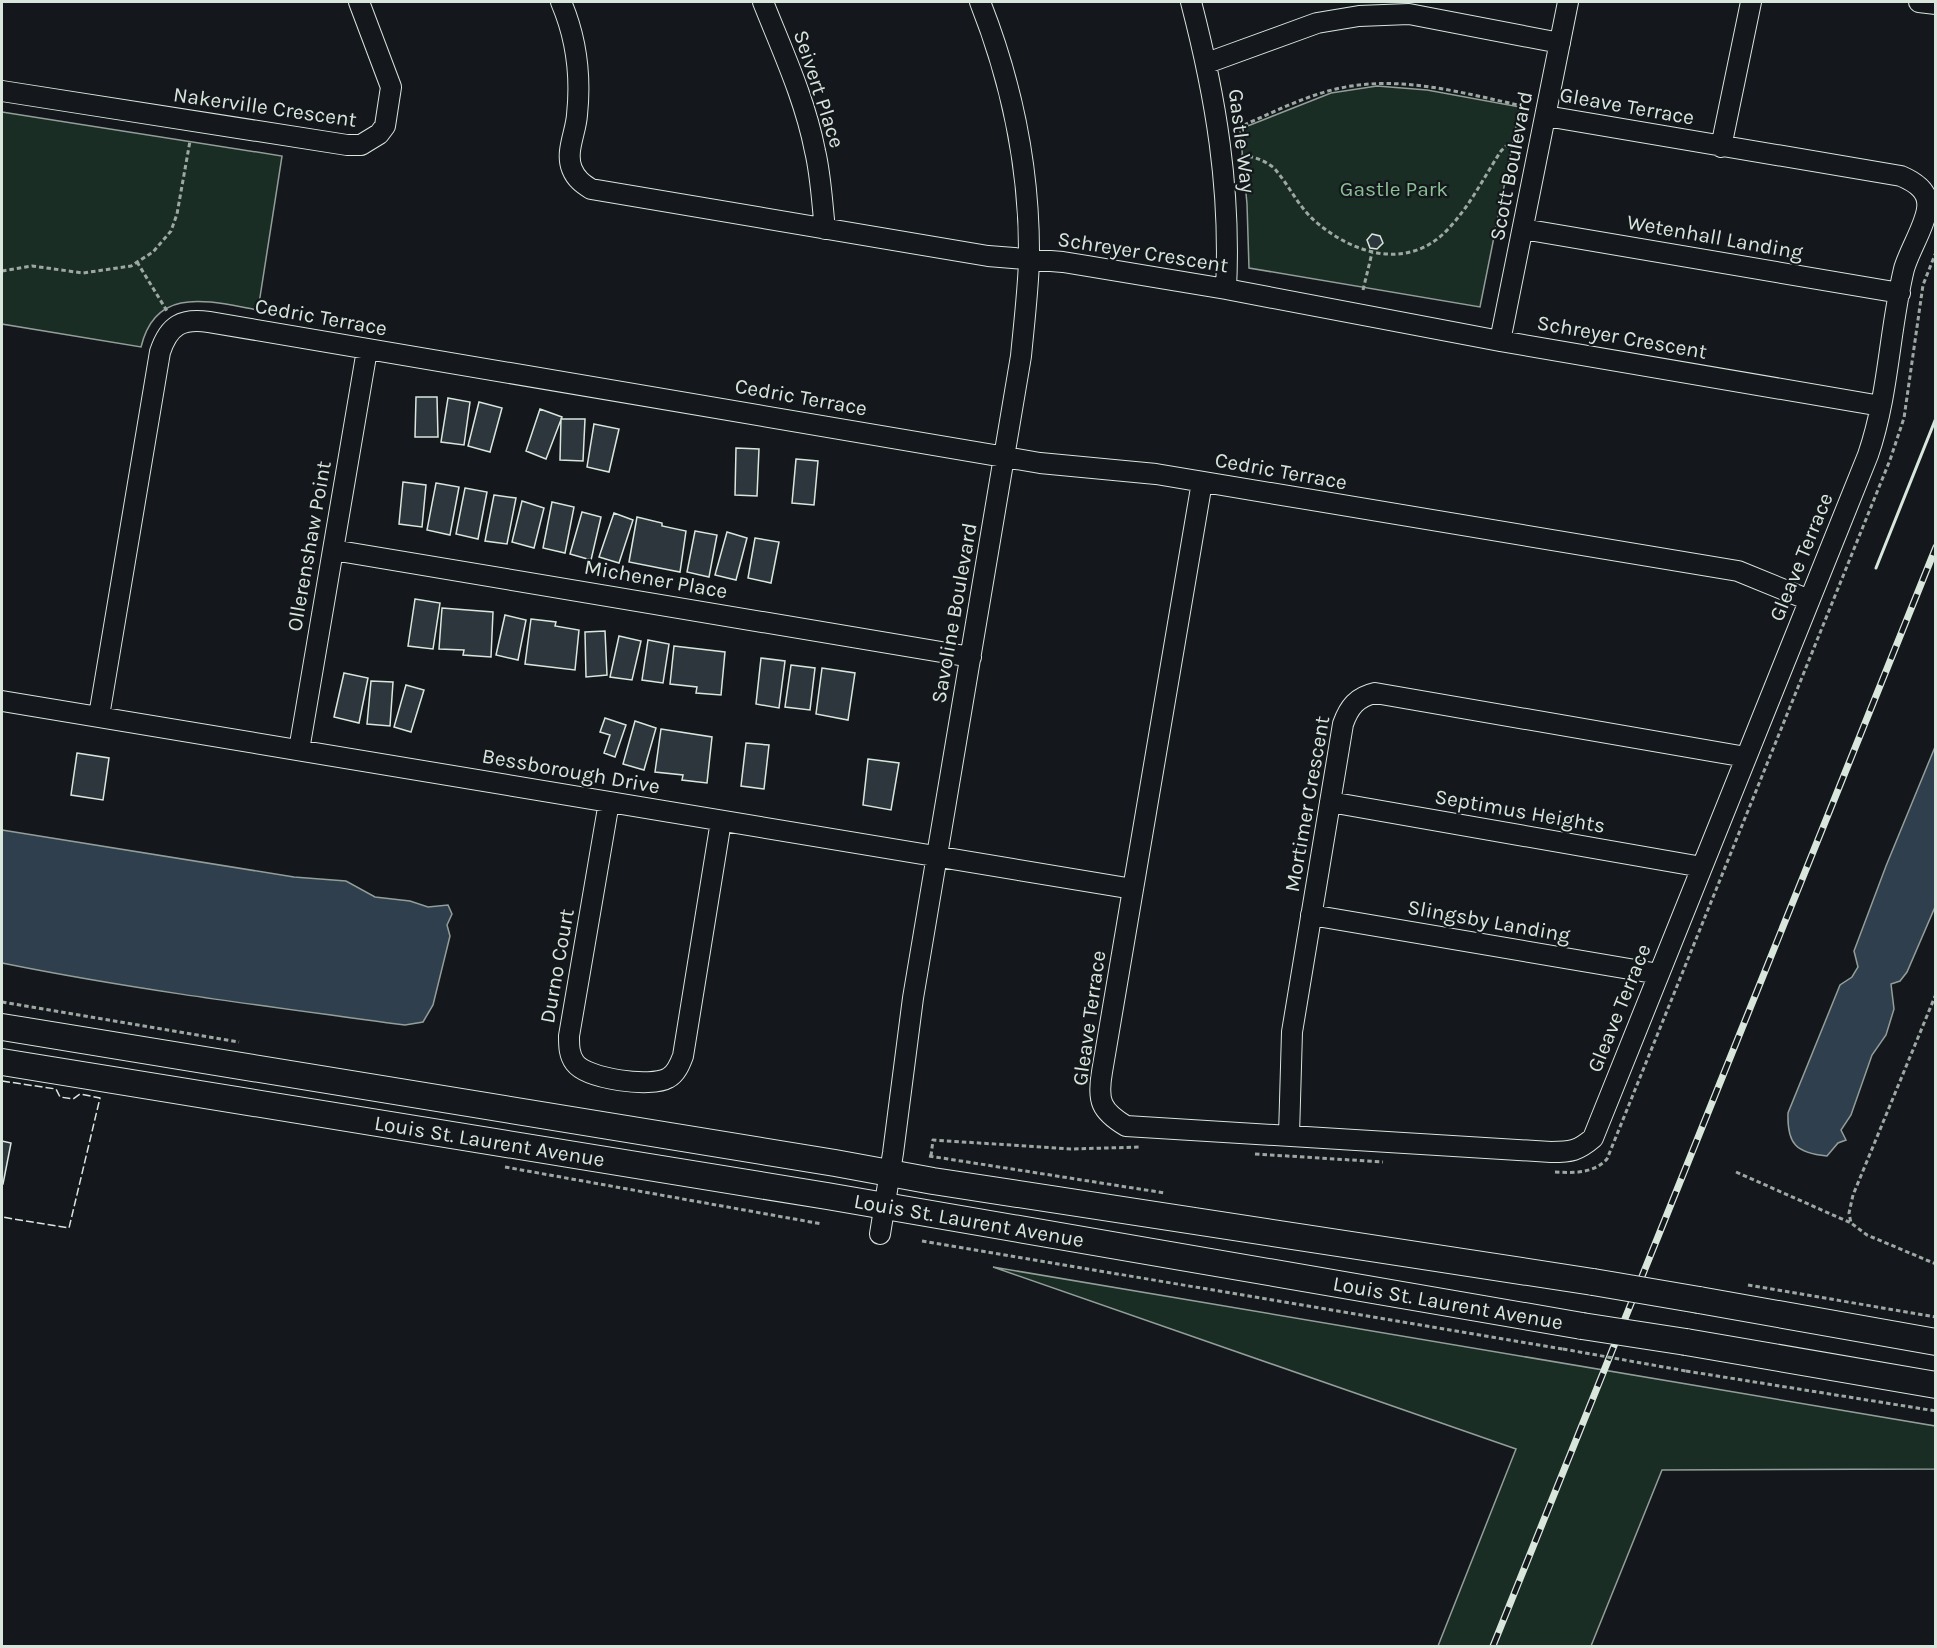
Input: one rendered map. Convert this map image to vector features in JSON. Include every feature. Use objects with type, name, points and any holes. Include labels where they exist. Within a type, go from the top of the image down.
[{"type":"main road","name":"Louis St. Laurent Avenue","points":[[2,1027],[835,1163],[890,1174],[1593,1282],[1935,1342]]},
{"type":"main road","name":"Louis St. Laurent Avenue","points":[[2,1062],[885,1206],[1935,1385]]},
{"type":"street","name":"Nakerville Crescent","points":[[2,91],[347,145],[361,145],[379,134],[385,126],[391,87],[358,2]]},
{"type":"street","name":"Schreyer Crescent","points":[[561,2],[574,39],[576,57],[577,115],[570,154],[572,169],[580,181],[591,189],[988,256],[1063,262],[1226,289],[1500,341],[1881,406]]},
{"type":"street","name":"Seivert Place","points":[[763,2],[795,82],[810,130],[820,176],[825,229]]},
{"type":"street","name":"Savoline Boulevard","points":[[880,1234],[913,998],[1021,356],[1029,259],[1025,195],[1017,130],[1002,63],[980,2]]},
{"type":"street","name":"Gastle Way","points":[[1191,2],[1207,63],[1219,127],[1227,212],[1226,289]]},
{"type":"street","name":"Scott Boulevard","points":[[1500,341],[1568,2]]},
{"type":"street","points":[[1721,147],[1751,2]]},
{"type":"street","points":[[1919,2],[1935,4]]},
{"type":"street","points":[[1207,63],[1317,23],[1359,16],[1409,14],[1560,42]]},
{"type":"street","name":"Gleave Terrace","points":[[1202,482],[1099,1088],[1102,1106],[1112,1118],[1126,1126],[1551,1152],[1569,1152],[1581,1148],[1593,1138],[1868,455],[1881,406],[1905,268],[1928,208],[1925,194],[1917,183],[1901,176],[1545,116]]},
{"type":"street","name":"Wetenhall Landing","points":[[1523,229],[1900,293]]},
{"type":"street","name":"Cedric Terrace","points":[[99,716],[160,352],[172,330],[187,321],[195,320],[1040,463],[1156,474],[1738,571],[1809,600]]},
{"type":"street","name":"Ollerenshaw Point","points":[[299,750],[367,350]]},
{"type":"street","name":"Michener Place","points":[[333,550],[971,657]]},
{"type":"street","name":"Mortimer Crescent","points":[[1289,1135],[1292,1032],[1343,724],[1348,710],[1358,699],[1376,693],[1746,757]]},
{"type":"street","name":"Bessborough Drive","points":[[2,701],[1133,889]]},
{"type":"street","name":"Durno Court","points":[[609,802],[569,1043],[576,1063],[586,1071],[647,1084],[661,1082],[670,1077],[679,1067],[683,1056],[721,821]]},
{"type":"street","name":"Septimus Heights","points":[[1330,802],[1702,867]]},
{"type":"street","name":"Slingsby Landing","points":[[1311,915],[1659,974]]},
{"type":"path","points":[[1238,128],[1314,96],[1336,89],[1376,83],[1423,86],[1523,105]]},
{"type":"path","points":[[2,272],[32,266],[83,273],[130,266],[153,252],[171,231],[177,214],[190,141]]},
{"type":"path","points":[[1241,156],[1250,156],[1265,161],[1281,176],[1315,221],[1343,241],[1372,253],[1389,255],[1413,252],[1433,243],[1466,207],[1501,151],[1506,146],[1515,146]]},
{"type":"path","points":[[1548,1172],[1572,1173],[1589,1170],[1607,1159],[1890,460],[1904,418],[1923,285],[1935,252]]},
{"type":"path","points":[[1364,290],[1372,253]]},
{"type":"path","points":[[137,262],[167,311]]},
{"type":"path","points":[[1851,1223],[1849,1213],[1853,1195],[1935,994]]},
{"type":"path","points":[[931,1156],[933,1140],[1071,1149],[1146,1147]]},
{"type":"path","points":[[1247,1154],[1386,1162]]},
{"type":"path","points":[[1736,1172],[1851,1223],[1867,1234],[1935,1264]]},
{"type":"path","points":[[922,1241],[1935,1412]]},
{"type":"path","points":[[1739,1284],[1935,1317]]},
{"type":"green space","name":"Gastle Park","points":[[1377,86],[1427,90],[1520,107],[1480,307],[1249,268],[1247,204],[1240,129],[1331,93]]},
{"type":"green space","points":[[2,112],[282,156],[258,310],[204,302],[172,305],[159,314],[148,327],[141,347],[2,324]]},
{"type":"green space","points":[[993,1267],[1935,1426],[1935,1469],[1662,1470],[1591,1646],[1438,1646],[1516,1449]]},
{"type":"water","points":[[1935,747],[1935,907],[1907,972],[1900,981],[1891,984],[1894,1009],[1886,1035],[1872,1055],[1851,1115],[1841,1130],[1846,1140],[1838,1143],[1827,1156],[1816,1155],[1801,1149],[1792,1139],[1789,1132],[1788,1113],[1840,985],[1852,977],[1858,967],[1854,951]]},
{"type":"water","points":[[2,830],[294,877],[346,881],[375,897],[410,901],[428,907],[448,905],[452,914],[447,925],[450,936],[433,1005],[423,1022],[405,1025],[153,990],[2,963]]},
{"type":"building","points":[[1372,234],[1380,236],[1383,243],[1377,249],[1370,248],[1367,240]]},
{"type":"building","points":[[416,397],[437,397],[438,437],[415,437]]},
{"type":"building","points":[[448,398],[470,402],[464,445],[441,442]]},
{"type":"building","points":[[479,402],[502,408],[490,452],[468,446]]},
{"type":"building","points":[[540,409],[562,417],[546,459],[526,451]]},
{"type":"building","points":[[561,419],[585,419],[583,461],[560,460]]},
{"type":"building","points":[[594,424],[619,429],[609,472],[587,467]]},
{"type":"building","points":[[736,448],[759,449],[757,496],[735,495]]},
{"type":"building","points":[[796,459],[818,461],[814,505],[792,503]]},
{"type":"building","points":[[403,482],[426,485],[422,527],[399,524]]},
{"type":"building","points":[[436,483],[459,487],[450,535],[427,530]]},
{"type":"building","points":[[465,488],[487,492],[478,539],[456,534]]},
{"type":"building","points":[[494,495],[516,498],[507,544],[485,541]]},
{"type":"building","points":[[522,501],[544,508],[534,548],[512,542]]},
{"type":"building","points":[[552,502],[574,507],[565,553],[543,548]]},
{"type":"building","points":[[582,512],[601,517],[591,560],[570,554]]},
{"type":"building","points":[[614,513],[633,520],[619,563],[599,557]]},
{"type":"building","points":[[637,517],[686,531],[680,572],[629,562]]},
{"type":"building","points":[[695,531],[717,535],[709,577],[687,572]]},
{"type":"building","points":[[727,532],[747,538],[736,580],[715,575]]},
{"type":"building","points":[[755,538],[779,542],[771,583],[748,578]]},
{"type":"building","points":[[415,599],[440,603],[433,649],[408,646]]},
{"type":"building","points":[[442,608],[493,612],[491,657],[463,655],[464,650],[439,649]]},
{"type":"building","points":[[505,615],[526,620],[518,660],[496,655]]},
{"type":"building","points":[[531,619],[556,622],[555,626],[579,630],[575,670],[525,664]]},
{"type":"building","points":[[605,631],[607,675],[586,677],[585,632]]},
{"type":"building","points":[[619,636],[641,641],[632,680],[610,677]]},
{"type":"building","points":[[648,640],[669,644],[663,683],[642,680]]},
{"type":"building","points":[[674,646],[725,652],[721,695],[696,693],[697,687],[670,684]]},
{"type":"building","points":[[761,658],[785,661],[779,708],[756,704]]},
{"type":"building","points":[[791,665],[815,668],[810,710],[785,707]]},
{"type":"building","points":[[822,668],[855,673],[848,720],[816,714]]},
{"type":"building","points":[[344,673],[368,678],[359,723],[334,717]]},
{"type":"building","points":[[371,681],[393,682],[390,726],[367,724]]},
{"type":"building","points":[[406,685],[424,690],[411,732],[394,727]]},
{"type":"building","points":[[605,718],[626,725],[615,757],[604,753],[610,735],[600,732]]},
{"type":"building","points":[[635,721],[656,728],[644,770],[623,764]]},
{"type":"building","points":[[661,729],[712,737],[707,783],[682,780],[683,775],[655,772]]},
{"type":"building","points":[[746,743],[769,745],[764,789],[741,786]]},
{"type":"building","points":[[77,753],[109,758],[103,800],[71,795]]},
{"type":"building","points":[[868,759],[899,763],[891,810],[863,805]]},
{"type":"building","points":[[2,1141],[11,1143],[3,1184],[2,1184]]},
{"type":"railway","points":[[1493,1646],[1936,547]]},
{"type":"fence","points":[[2,1081],[56,1089],[60,1097],[73,1099],[80,1094],[100,1098],[69,1228],[2,1217]]},
{"type":"wall","points":[[1876,568],[1936,418]]}]
